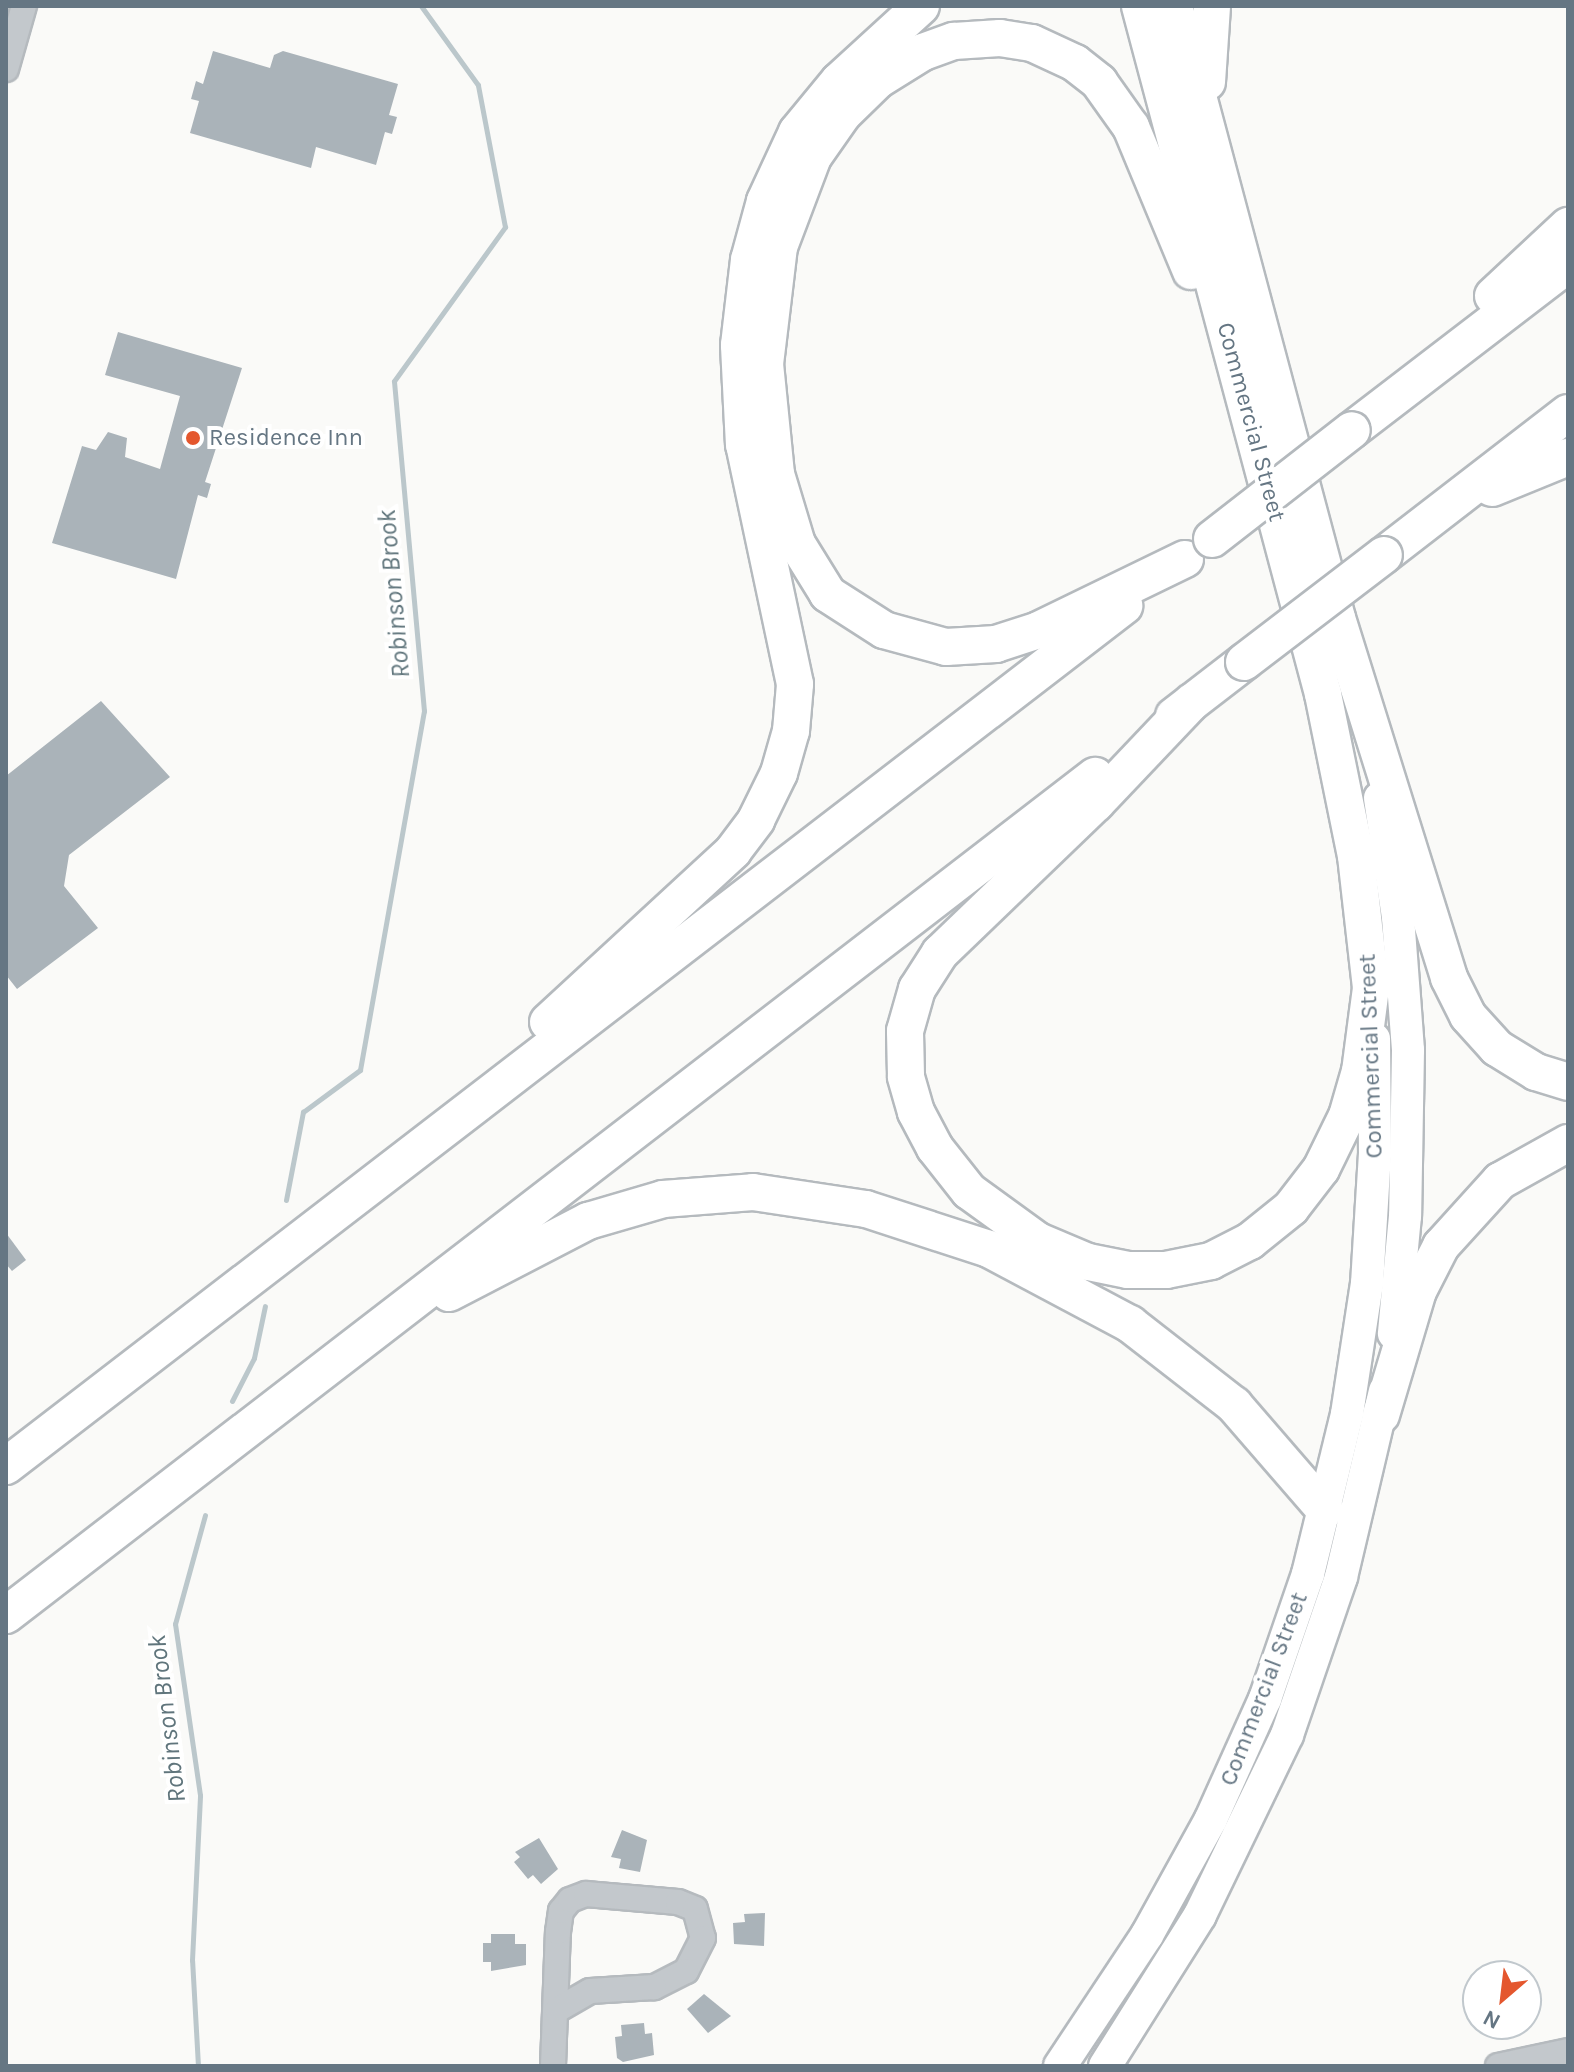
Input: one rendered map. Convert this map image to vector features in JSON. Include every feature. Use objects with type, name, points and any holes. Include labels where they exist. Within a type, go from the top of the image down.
[{"type":"highway","points":[[439,1133],[545,1025],[733,851],[776,783],[791,731],[795,684],[744,445],[739,345],[749,260],[765,201],[797,132],[839,81],[921,6]]},
{"type":"highway","name":"Commercial Street","points":[[1140,6],[1338,759],[1361,889],[1371,988]]},
{"type":"highway","name":"Commercial Street","points":[[1174,6],[1337,618]]},
{"type":"highway","points":[[1212,6],[1208,101],[1219,175]]},
{"type":"highway","points":[[1198,549],[1039,630],[987,646],[946,647],[896,635],[828,594],[807,565],[784,510],[771,449],[765,377],[779,247],[813,157],[869,89],[934,48],[1000,38],[1032,43],[1066,58],[1099,82],[1131,127],[1247,408]]},
{"type":"highway","points":[[1408,387],[1568,226]]},
{"type":"highway","points":[[6,1466],[1568,264]]},
{"type":"highway","points":[[6,1615],[1568,413]]},
{"type":"highway","points":[[1446,507],[1568,457]]},
{"type":"highway","points":[[1337,618],[1458,998],[1474,1024],[1506,1055],[1568,1082]]},
{"type":"highway","points":[[1192,702],[1096,803],[948,944],[922,979],[907,1020],[904,1055],[912,1100],[935,1148],[989,1210],[1062,1253],[1140,1271],[1211,1261],[1276,1222],[1328,1157],[1356,1087],[1371,988]]},
{"type":"highway","points":[[1381,1415],[1418,1291],[1441,1246],[1500,1181],[1568,1143]]},
{"type":"highway","points":[[383,1325],[571,1228],[642,1203],[737,1191],[847,1205],[989,1249],[1122,1318],[1234,1405],[1325,1510]]},
{"type":"main road","name":"Commercial Street","points":[[1105,2066],[1200,1915],[1274,1765],[1338,1588],[1381,1415],[1405,1216],[1406,1006],[1382,808],[1337,618]]},
{"type":"main road","name":"Commercial Street","points":[[1060,2066],[1147,1935],[1226,1789],[1277,1668],[1325,1510],[1353,1381],[1370,1251],[1376,1119],[1371,988]]},
{"type":"street","points":[[6,69],[24,6]]},
{"type":"street","points":[[553,2066],[558,1932],[561,1911],[570,1900],[586,1894],[678,1902],[695,1909],[703,1938],[686,1971],[654,1987],[590,1991],[557,2010]]},
{"type":"street","points":[[1498,2066],[1568,2051]]},
{"type":"building","points":[[213,51],[270,68],[274,55],[283,51],[398,84],[389,115],[397,117],[392,134],[385,132],[376,165],[316,147],[311,168],[190,133],[199,101],[191,99],[196,81],[203,84]]},
{"type":"building","name":"Residence Inn","points":[[118,332],[242,368],[205,482],[211,484],[207,498],[198,495],[176,579],[52,543],[82,446],[96,450],[108,432],[127,438],[125,457],[160,469],[180,396],[105,375]]},
{"type":"building","points":[[101,701],[170,777],[69,855],[64,886],[98,928],[17,989],[6,975],[6,776]]},
{"type":"building","points":[[6,1233],[26,1260],[12,1271],[6,1264]]},
{"type":"building","points":[[622,1830],[647,1840],[640,1872],[619,1868],[621,1859],[611,1857]]},
{"type":"building","points":[[539,1838],[558,1869],[541,1884],[533,1875],[528,1879],[514,1862],[520,1857],[515,1852]]},
{"type":"building","points":[[765,1913],[764,1946],[734,1944],[733,1923],[745,1922],[744,1914]]},
{"type":"building","points":[[491,1934],[515,1934],[515,1944],[526,1944],[526,1965],[491,1971],[491,1962],[483,1962],[483,1943],[491,1943]]},
{"type":"building","points":[[704,1994],[731,2016],[708,2033],[687,2009]]},
{"type":"building","points":[[644,2023],[645,2034],[652,2033],[654,2055],[623,2062],[617,2058],[615,2037],[622,2036],[621,2025]]},
{"type":"waterway","name":"Robinson Brook","points":[[286,1200],[303,1112],[360,1070],[424,711],[394,381],[505,227],[478,85],[421,6]]},
{"type":"waterway","name":"Robinson Brook","points":[[232,1401],[254,1358],[265,1306]]},
{"type":"waterway","name":"Robinson Brook","points":[[198,2066],[192,1960],[200,1795],[175,1624],[205,1515]]},
{"type":"place","name":"Residence Inn","points":[[193,438]]}]
